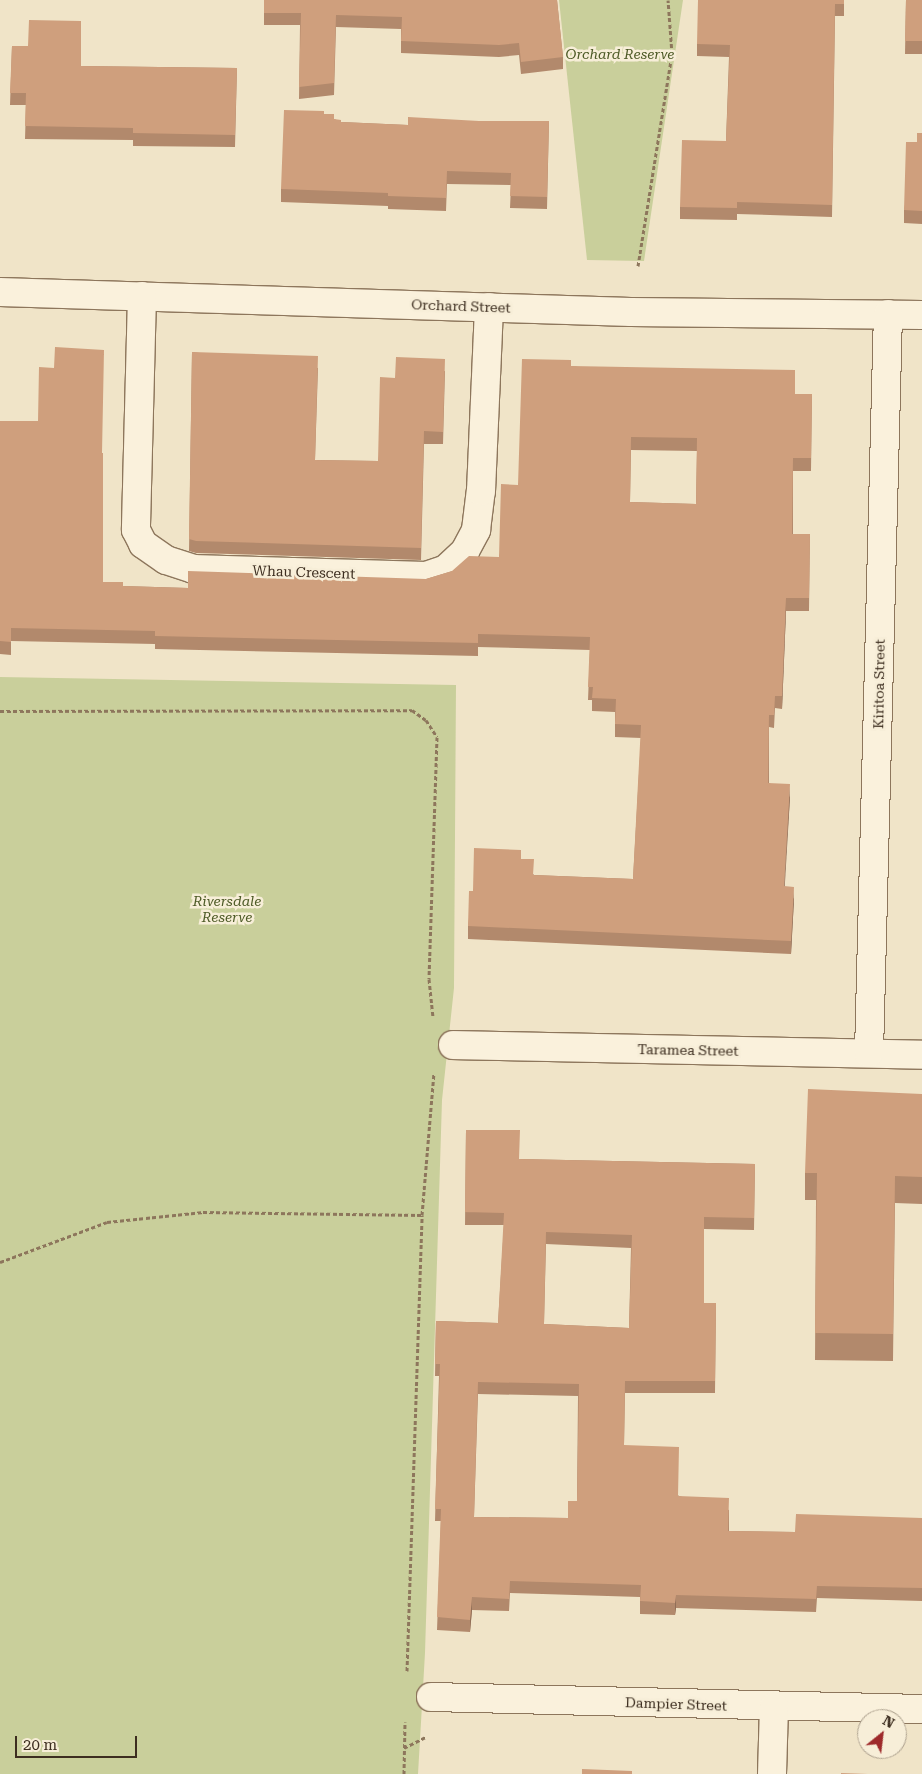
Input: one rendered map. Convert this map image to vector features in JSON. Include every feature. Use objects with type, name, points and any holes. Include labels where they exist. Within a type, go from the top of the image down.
[{"type":"street","name":"Orchard Street","points":[[0,292],[631,312],[922,315]]},
{"type":"street","name":"Whau Crescent","points":[[142,296],[136,530],[143,544],[166,560],[193,568],[282,572],[426,576],[446,569],[464,551],[476,530],[481,491],[489,307]]},
{"type":"street","name":"Kiritoa Street","points":[[869,1053],[888,314]]},
{"type":"street","name":"Taramea Street","points":[[445,1045],[922,1055]]},
{"type":"street","name":"Dampier Street","points":[[431,1696],[922,1710]]},
{"type":"street","points":[[772,1774],[774,1707]]},
{"type":"path","points":[[638,266],[672,54],[668,0]]},
{"type":"path","points":[[0,711],[412,710],[426,720],[437,736],[429,979],[445,1045],[422,1215],[407,1679]]},
{"type":"path","points":[[0,1262],[107,1222],[203,1212],[422,1215]]},
{"type":"path","points":[[404,1774],[406,1719]]},
{"type":"path","points":[[404,1748],[426,1737]]},
{"type":"green space","name":"Orchard Reserve","points":[[559,0],[683,0],[644,261],[587,260]]},
{"type":"green space","name":"Riversdale Reserve","points":[[0,677],[456,685],[454,988],[442,1100],[425,1653],[418,1774],[0,1774]]},
{"type":"building","points":[[264,0],[557,0],[563,57],[521,62],[519,43],[499,45],[401,41],[402,17],[336,15],[334,83],[299,87],[301,13],[264,13]]},
{"type":"building","points":[[698,0],[844,0],[844,4],[835,4],[832,205],[737,202],[737,208],[680,207],[682,140],[726,141],[730,45],[697,44]]},
{"type":"building","points":[[906,0],[922,0],[922,41],[905,41]]},
{"type":"building","points":[[29,20],[81,21],[81,66],[237,68],[235,135],[133,133],[133,128],[25,126],[26,93],[10,93],[12,46],[28,46]]},
{"type":"building","points":[[284,110],[324,111],[324,114],[334,114],[334,119],[341,120],[341,122],[408,125],[408,117],[479,121],[549,121],[547,197],[510,196],[511,173],[447,171],[446,198],[388,196],[388,193],[281,189]]},
{"type":"building","points":[[917,133],[922,133],[922,211],[904,210],[906,142],[917,142]]},
{"type":"building","points":[[55,347],[104,350],[102,453],[103,582],[123,582],[123,586],[188,588],[188,571],[426,579],[452,571],[469,556],[499,557],[501,484],[518,485],[522,359],[571,360],[571,366],[795,370],[795,394],[812,394],[811,458],[793,458],[792,534],[810,534],[809,598],[786,598],[782,696],[775,696],[774,715],[769,715],[768,783],[790,784],[784,886],[794,887],[791,941],[468,926],[469,891],[473,891],[474,848],[521,850],[521,859],[534,859],[533,875],[633,879],[641,725],[615,724],[616,699],[592,698],[593,687],[588,687],[590,637],[478,634],[478,643],[155,636],[155,631],[11,628],[11,642],[0,641],[0,421],[38,421],[39,367],[54,368]],"holes":[[[631,437],[697,438],[696,504],[630,502]]]},
{"type":"building","points":[[192,352],[318,356],[315,460],[378,461],[380,377],[395,378],[396,357],[445,359],[443,432],[424,431],[421,548],[196,541],[189,539]]},
{"type":"building","points":[[808,1089],[922,1094],[922,1177],[895,1176],[893,1334],[815,1333],[817,1173],[805,1173]]},
{"type":"building","points":[[466,1130],[520,1130],[519,1159],[755,1164],[754,1218],[704,1217],[704,1303],[716,1303],[715,1381],[625,1381],[624,1445],[679,1447],[678,1496],[729,1498],[728,1531],[795,1532],[796,1514],[922,1518],[922,1588],[817,1586],[816,1599],[676,1595],[675,1603],[640,1601],[641,1585],[510,1581],[509,1599],[472,1597],[470,1620],[437,1617],[441,1509],[435,1509],[440,1364],[435,1364],[436,1321],[498,1323],[504,1213],[465,1212]],"holes":[[[546,1232],[632,1235],[629,1328],[544,1324]],[[478,1382],[579,1384],[577,1501],[568,1501],[568,1518],[474,1517]]]},
{"type":"building","points":[[582,1769],[632,1771],[632,1774],[582,1774]]}]
